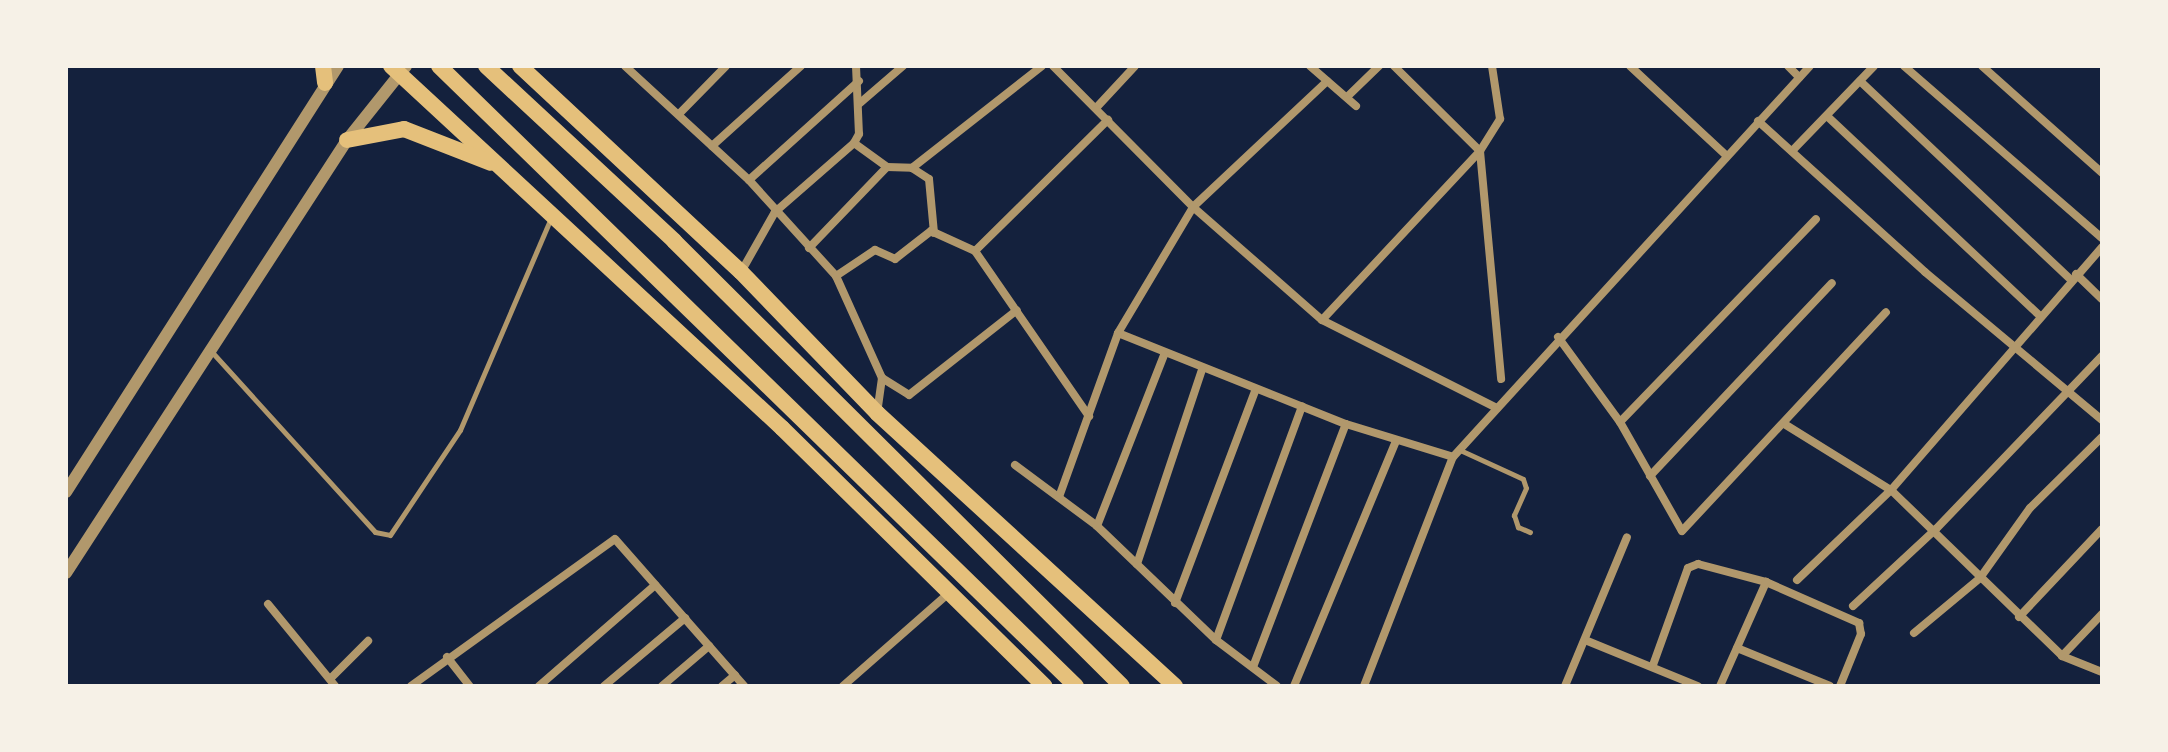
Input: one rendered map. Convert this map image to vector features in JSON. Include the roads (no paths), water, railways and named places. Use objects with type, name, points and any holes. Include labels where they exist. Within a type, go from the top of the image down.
[{"type":"main road","points":[[323,66],[325,83]]},
{"type":"main road","points":[[439,66],[798,412],[1076,686]]},
{"type":"main road","points":[[486,66],[783,350],[1122,686]]},
{"type":"main road","points":[[520,66],[741,272],[877,413],[1175,686]]},
{"type":"main road","points":[[399,69],[782,428],[1045,686]]},
{"type":"main road","points":[[347,140],[404,129],[500,166]]},
{"type":"main road","points":[[814,350],[822,391]]},
{"type":"main road","points":[[1006,648],[1021,633]]},
{"type":"street","points":[[66,492],[338,66]]},
{"type":"street","points":[[625,66],[749,180],[836,276],[882,378],[877,413]]},
{"type":"street","points":[[679,114],[726,66]]},
{"type":"street","points":[[712,146],[801,66]]},
{"type":"street","points":[[741,272],[775,212],[854,143],[860,103],[856,66]]},
{"type":"street","points":[[860,103],[903,66]]},
{"type":"street","points":[[912,168],[1042,66]]},
{"type":"street","points":[[1053,66],[1193,207],[1322,320],[1497,408]]},
{"type":"street","points":[[1096,108],[1135,66]]},
{"type":"street","points":[[1310,66],[1356,106]]},
{"type":"street","points":[[1347,97],[1379,66]]},
{"type":"street","points":[[1394,66],[1480,151],[1501,379]]},
{"type":"street","points":[[1322,320],[1480,151],[1500,119],[1492,66]]},
{"type":"street","points":[[1630,66],[1727,156]]},
{"type":"street","points":[[1788,66],[1799,77]]},
{"type":"street","points":[[1364,686],[1456,453],[1558,337],[1810,66]]},
{"type":"street","points":[[1792,151],[1874,66]]},
{"type":"street","points":[[1904,66],[2102,238]]},
{"type":"street","points":[[1982,66],[2102,173]]},
{"type":"street","points":[[66,573],[347,140],[399,69]]},
{"type":"street","points":[[749,180],[859,81]]},
{"type":"street","points":[[1059,497],[1118,333],[1193,207],[1327,81]]},
{"type":"street","points":[[1860,81],[2102,299]]},
{"type":"street","points":[[1827,116],[2039,315]]},
{"type":"street","points":[[975,251],[1108,120]]},
{"type":"street","points":[[1758,121],[2016,349],[2102,420]]},
{"type":"street","points":[[854,143],[887,167],[912,168],[932,182],[934,233]]},
{"type":"street","points":[[809,248],[887,167]]},
{"type":"street","points":[[1620,422],[1816,219]]},
{"type":"street","points":[[934,233],[975,251],[1089,416]]},
{"type":"street","points":[[836,276],[875,250],[895,259],[934,233]]},
{"type":"street","points":[[1797,580],[1891,490],[2016,349],[2039,315],[2102,247]]},
{"type":"street","points":[[1650,476],[1832,283]]},
{"type":"street","points":[[882,378],[909,395],[1017,310]]},
{"type":"street","points":[[1558,337],[1620,422],[1682,531],[1786,425],[1886,312]]},
{"type":"street","points":[[1118,333],[1164,355],[1346,424],[1396,441],[1456,453]]},
{"type":"street","points":[[1097,526],[1164,355]]},
{"type":"street","points":[[1853,606],[1936,529],[2102,356]]},
{"type":"street","points":[[1137,564],[1202,370]]},
{"type":"street","points":[[1175,603],[1256,389]]},
{"type":"street","points":[[1216,640],[1302,406]]},
{"type":"street","points":[[1253,667],[1346,424]]},
{"type":"street","points":[[1786,425],[1891,490],[1936,529],[1980,578],[2062,656],[2102,672]]},
{"type":"street","points":[[1914,633],[1980,578],[2030,508],[2102,437]]},
{"type":"street","points":[[1294,686],[1396,441]]},
{"type":"street","points":[[1015,465],[1097,526],[1216,640],[1277,686]]},
{"type":"street","points":[[2019,617],[2102,529]]},
{"type":"street","points":[[1565,686],[1627,537]]},
{"type":"street","points":[[411,686],[447,657],[615,539],[744,686]]},
{"type":"street","points":[[1653,665],[1692,563],[1766,582],[1863,627],[1840,686]]},
{"type":"street","points":[[1720,686],[1766,582]]},
{"type":"street","points":[[539,686],[655,585]]},
{"type":"street","points":[[843,686],[949,593]]},
{"type":"street","points":[[268,604],[332,682],[368,641]]},
{"type":"street","points":[[2062,656],[2102,614]]},
{"type":"street","points":[[604,686],[685,618]]},
{"type":"street","points":[[1585,640],[1653,665],[1698,686]]},
{"type":"street","points":[[662,686],[709,646]]},
{"type":"street","points":[[1737,648],[1830,686]]},
{"type":"street","points":[[447,657],[470,686]]},
{"type":"street","points":[[722,686],[735,675]]},
{"type":"lane","points":[[210,351],[375,532],[390,535],[460,430],[552,215]]},
{"type":"lane","points":[[1456,453],[1523,479],[1526,488],[1514,515],[1518,527],[1530,532]]}]
